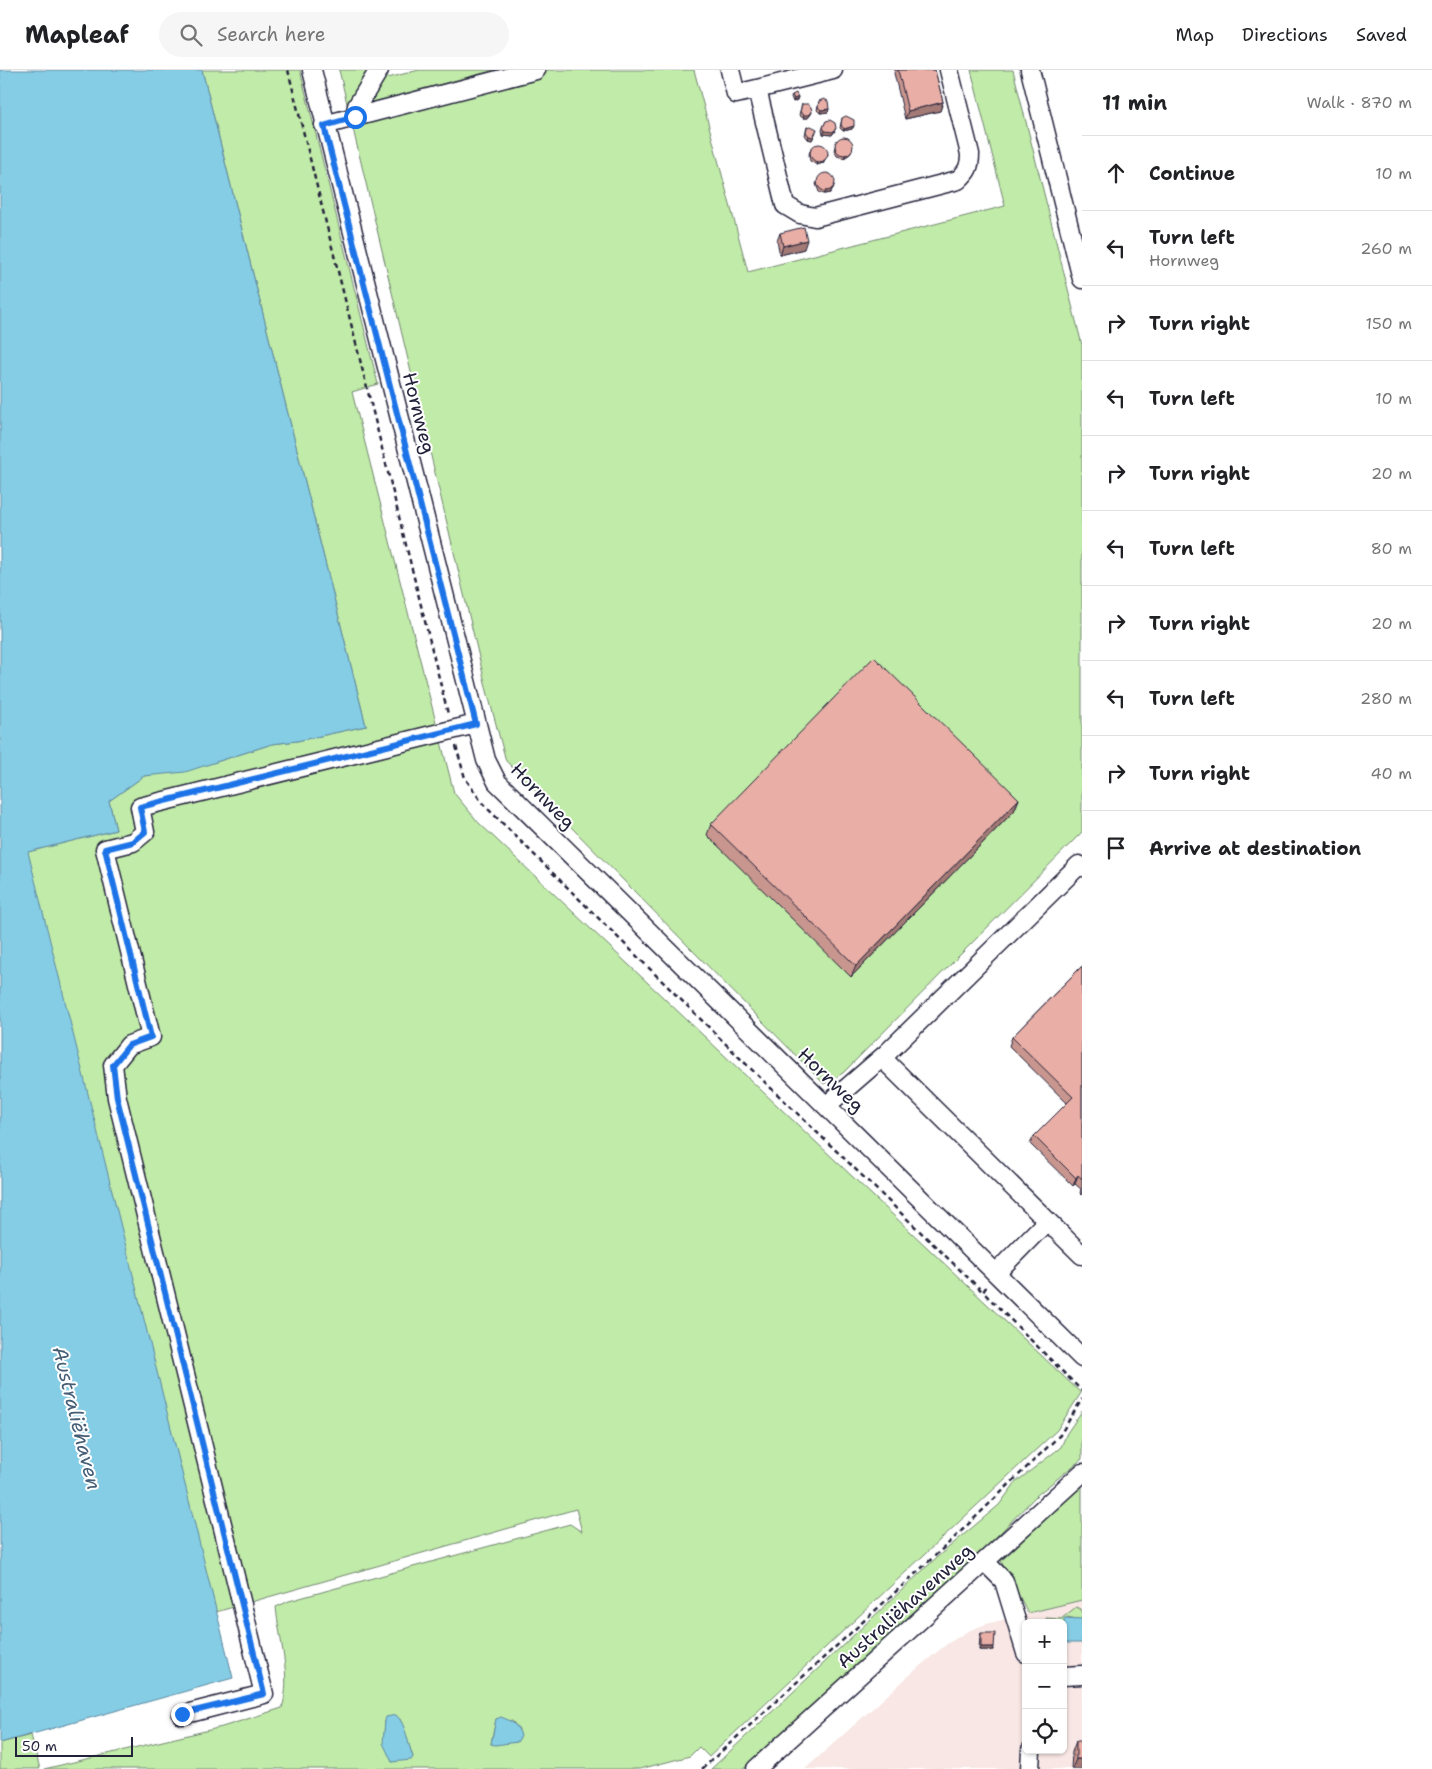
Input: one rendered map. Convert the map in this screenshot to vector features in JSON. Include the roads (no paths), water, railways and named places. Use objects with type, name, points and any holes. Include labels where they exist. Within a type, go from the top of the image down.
[{"type":"street","name":"Hornweg","points":[[312,70],[324,126],[476,724],[486,760],[497,782],[1082,1358]]},
{"type":"street","points":[[355,117],[357,106],[379,70]]},
{"type":"street","points":[[324,126],[536,70]]},
{"type":"street","points":[[730,70],[736,94],[833,70]]},
{"type":"street","points":[[757,89],[786,205],[800,214],[815,217],[958,180],[970,168],[970,154],[949,70]]},
{"type":"street","points":[[1030,70],[1082,279]]},
{"type":"street","points":[[182,1714],[264,1694],[117,1098],[113,1065],[129,1045],[151,1037],[105,849],[133,842],[145,832],[140,807],[476,724]]},
{"type":"street","points":[[826,1106],[882,1058],[1079,865],[1082,867]]},
{"type":"street","points":[[882,1058],[1082,1255]]},
{"type":"street","points":[[996,1273],[1047,1221]]},
{"type":"street","name":"Australiëhavenweg","points":[[756,1769],[1082,1473]]},
{"type":"street","points":[[985,1562],[1004,1581],[1022,1640]]},
{"type":"street","points":[[1067,1676],[1082,1675]]},
{"type":"street","points":[[1030,1769],[1031,1754]]},
{"type":"water","name":"Australiëhaven","points":[[0,70],[202,70],[366,726],[297,741],[272,744],[185,772],[144,776],[109,801],[116,830],[28,852],[233,1678],[0,1743]]},
{"type":"water","points":[[1064,1618],[1082,1619],[1082,1643],[1067,1643],[1067,1619]]},
{"type":"water","points":[[396,1715],[404,1729],[413,1757],[411,1760],[392,1762],[383,1743],[386,1717]]},
{"type":"water","points":[[501,1717],[511,1722],[518,1729],[521,1736],[517,1742],[491,1744],[496,1719]]}]
